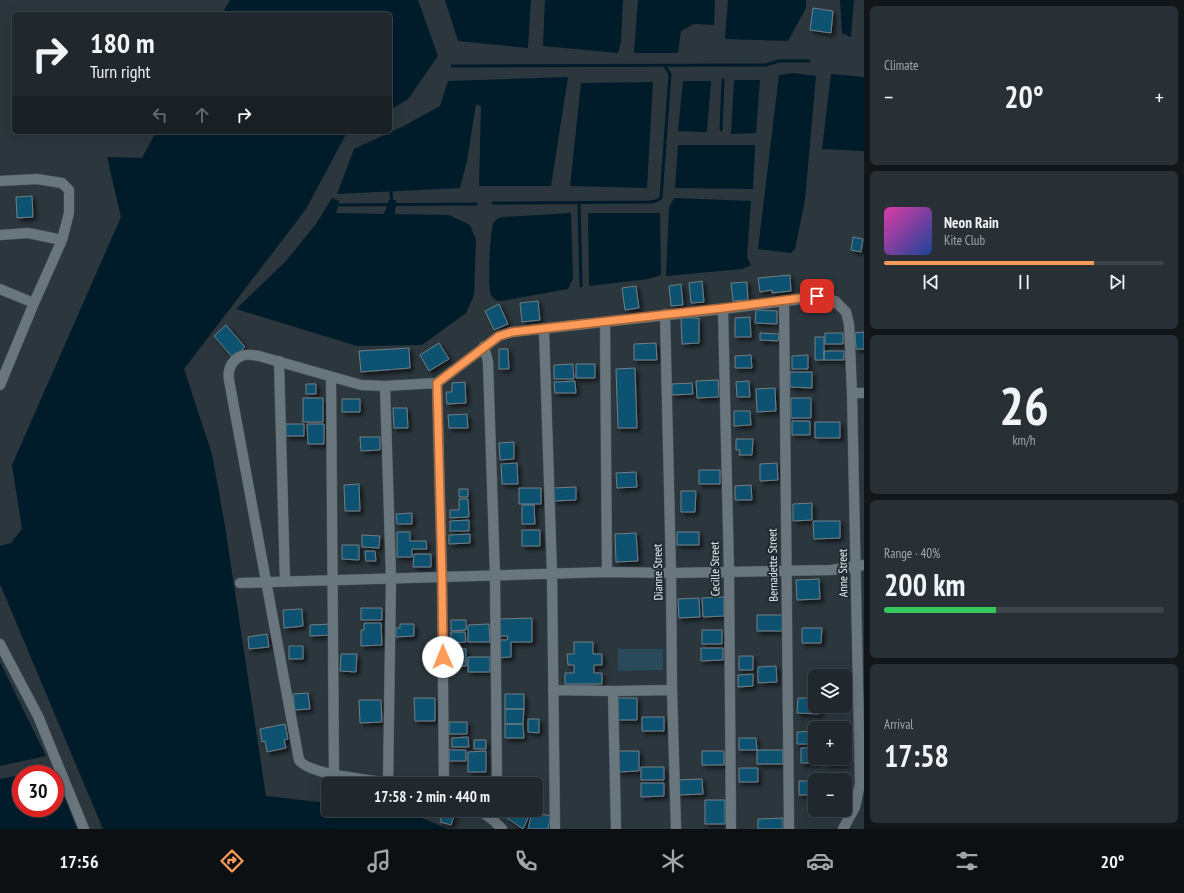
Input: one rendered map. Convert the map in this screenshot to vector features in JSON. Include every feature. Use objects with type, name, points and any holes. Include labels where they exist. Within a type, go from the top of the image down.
[{"type":"street","points":[[0,180],[43,180],[62,183],[69,190],[69,213],[62,240],[0,385]]},
{"type":"street","points":[[0,235],[28,234],[62,240]]},
{"type":"street","points":[[0,289],[34,303]]},
{"type":"street","name":"Anne Street","points":[[784,301],[817,296],[835,301],[846,312],[849,324],[860,570],[860,784],[855,806],[843,829]]},
{"type":"street","points":[[353,777],[334,774],[305,766],[301,763],[297,754],[228,371],[236,360],[246,355],[259,356],[361,385],[385,386],[437,383],[484,346],[499,336],[512,332],[784,301]]},
{"type":"street","name":"Bernadette Street","points":[[784,301],[789,829]]},
{"type":"street","name":"Cecille Street","points":[[723,308],[729,572],[731,829]]},
{"type":"street","name":"Dianne Street","points":[[665,314],[676,829]]},
{"type":"street","points":[[605,322],[607,572]]},
{"type":"street","points":[[544,329],[552,574],[555,829]]},
{"type":"street","points":[[484,346],[488,362],[495,576],[497,777]]},
{"type":"street","points":[[279,361],[285,582]]},
{"type":"street","points":[[330,377],[334,774]]},
{"type":"street","points":[[437,383],[442,578],[444,777]]},
{"type":"street","points":[[385,386],[390,578],[391,777]]},
{"type":"street","points":[[852,393],[864,393]]},
{"type":"street","points":[[240,583],[607,572],[671,573],[860,570]]},
{"type":"street","points":[[0,644],[38,716],[84,829]]},
{"type":"street","points":[[553,690],[672,690]]},
{"type":"street","points":[[613,691],[616,829]]},
{"type":"street","points":[[496,817],[502,829]]},
{"type":"shaded area","points":[[230,0],[418,0],[438,56],[408,99],[392,109],[392,12],[223,12]]},
{"type":"shaded area","points":[[445,0],[531,0],[528,48],[458,41]]},
{"type":"shaded area","points":[[545,0],[623,0],[621,42],[618,53],[543,46]]},
{"type":"shaded area","points":[[638,0],[715,0],[714,25],[694,24],[681,31],[678,53],[634,53]]},
{"type":"shaded area","points":[[728,0],[806,0],[806,8],[788,41],[725,39]]},
{"type":"shaded area","points":[[840,0],[854,0],[851,37],[842,33]]},
{"type":"shaded area","points":[[793,73],[816,76],[805,200],[795,249],[791,253],[758,249],[779,75]]},
{"type":"shaded area","points":[[831,74],[864,77],[864,151],[822,149]]},
{"type":"shaded area","points":[[568,77],[551,186],[479,186],[481,106],[476,104],[467,161],[460,188],[337,194],[354,149],[387,134],[392,134],[392,132],[440,106],[448,81]]},
{"type":"shaded area","points":[[734,80],[760,80],[756,133],[731,134]]},
{"type":"shaded area","points":[[683,81],[711,81],[707,132],[678,131]]},
{"type":"shaded area","points":[[653,82],[647,188],[570,186],[581,83]]},
{"type":"shaded area","points":[[155,134],[349,134],[345,136],[306,209],[184,369],[212,454],[225,526],[266,796],[321,802],[321,817],[420,817],[448,829],[103,829],[0,584],[0,546],[11,543],[22,529],[12,465],[121,217],[107,157],[142,158]]},
{"type":"shaded area","points":[[678,145],[755,145],[753,189],[675,188]]},
{"type":"shaded area","points":[[332,198],[339,201],[336,213],[384,214],[389,200],[396,200],[395,214],[449,215],[470,225],[476,240],[474,295],[466,313],[422,345],[357,346],[236,309],[286,261],[316,224]]},
{"type":"shaded area","points":[[674,198],[751,201],[747,257],[751,265],[742,269],[666,276],[669,207]]},
{"type":"shaded area","points":[[571,213],[573,278],[568,289],[501,301],[494,299],[490,290],[489,271],[493,223],[502,217]]},
{"type":"shaded area","points":[[588,213],[660,213],[661,275],[648,279],[589,286]]},
{"type":"shaded area","points":[[618,649],[663,649],[663,670],[618,671]]},
{"type":"shaded area","points":[[0,662],[46,756],[0,766]]},
{"type":"shaded area","points":[[12,777],[12,817],[64,817],[64,796],[77,829],[0,829],[0,779]]},
{"type":"building","points":[[813,8],[833,11],[831,33],[810,30]]},
{"type":"building","points":[[32,196],[33,217],[17,218],[16,197]]},
{"type":"building","points":[[853,237],[863,239],[861,252],[851,250]]},
{"type":"building","points":[[790,275],[791,291],[772,293],[772,290],[760,292],[758,278]]},
{"type":"building","points":[[702,281],[704,302],[691,303],[689,283]]},
{"type":"building","points":[[747,282],[748,300],[733,301],[731,283]]},
{"type":"building","points":[[681,284],[683,305],[671,306],[669,286]]},
{"type":"building","points":[[636,286],[639,308],[625,310],[622,288]]},
{"type":"building","points":[[538,301],[540,320],[522,322],[520,303]]},
{"type":"building","points":[[499,304],[508,324],[494,330],[485,311]]},
{"type":"building","points":[[756,310],[777,311],[777,324],[755,323]]},
{"type":"building","points":[[750,317],[751,337],[735,337],[735,318]]},
{"type":"building","points":[[681,318],[699,318],[699,343],[682,344]]},
{"type":"building","points":[[226,325],[245,347],[233,358],[214,336]]},
{"type":"building","points":[[864,332],[864,349],[856,349],[855,333]]},
{"type":"building","points":[[760,333],[779,334],[778,341],[760,340]]},
{"type":"building","points":[[825,333],[843,333],[843,344],[825,344]]},
{"type":"building","points":[[815,337],[824,337],[824,360],[815,360]]},
{"type":"building","points":[[439,343],[449,359],[429,371],[420,355]]},
{"type":"building","points":[[656,343],[657,360],[634,360],[634,344]]},
{"type":"building","points":[[409,348],[410,368],[361,372],[359,351]]},
{"type":"building","points":[[499,349],[508,349],[509,369],[499,369]]},
{"type":"building","points":[[824,351],[844,351],[844,360],[824,360]]},
{"type":"building","points":[[751,355],[752,368],[735,368],[735,356]]},
{"type":"building","points":[[808,355],[808,369],[792,369],[792,356]]},
{"type":"building","points":[[573,364],[574,379],[554,379],[554,365]]},
{"type":"building","points":[[576,364],[595,364],[595,378],[576,378]]},
{"type":"building","points":[[635,368],[637,428],[618,428],[616,369]]},
{"type":"building","points":[[790,372],[812,372],[812,388],[790,387]]},
{"type":"building","points":[[718,380],[719,397],[697,398],[696,381]]},
{"type":"building","points":[[575,381],[576,393],[555,393],[554,382]]},
{"type":"building","points":[[749,381],[750,397],[737,397],[736,382]]},
{"type":"building","points":[[465,382],[466,403],[447,404],[446,392],[452,392],[452,383]]},
{"type":"building","points":[[692,383],[693,394],[672,395],[672,384]]},
{"type":"building","points":[[306,384],[316,384],[316,394],[306,394]]},
{"type":"building","points":[[775,388],[776,411],[757,412],[756,389]]},
{"type":"building","points":[[303,398],[323,398],[323,422],[303,422]]},
{"type":"building","points":[[791,398],[811,398],[811,418],[791,418]]},
{"type":"building","points":[[342,399],[360,399],[360,412],[342,412]]},
{"type":"building","points":[[393,408],[407,408],[408,428],[394,428]]},
{"type":"building","points":[[734,411],[750,411],[751,425],[734,426]]},
{"type":"building","points":[[467,414],[468,428],[449,428],[448,415]]},
{"type":"building","points":[[792,421],[810,421],[810,435],[792,435]]},
{"type":"building","points":[[815,422],[840,422],[840,438],[815,438]]},
{"type":"building","points":[[286,424],[304,424],[304,436],[286,436]]},
{"type":"building","points":[[307,424],[324,424],[324,444],[308,444]]},
{"type":"building","points":[[360,437],[380,437],[380,450],[361,451]]},
{"type":"building","points":[[736,439],[753,439],[752,455],[739,455],[740,450],[736,450]]},
{"type":"building","points":[[514,442],[514,459],[500,460],[499,443]]},
{"type":"building","points":[[517,463],[518,484],[502,484],[501,464]]},
{"type":"building","points":[[777,463],[778,480],[760,481],[760,464]]},
{"type":"building","points":[[699,470],[720,470],[720,484],[699,484]]},
{"type":"building","points":[[636,472],[637,487],[617,488],[616,473]]},
{"type":"building","points":[[359,484],[360,511],[345,511],[344,485]]},
{"type":"building","points":[[751,485],[752,500],[735,500],[735,486]]},
{"type":"building","points":[[576,487],[576,500],[554,501],[553,488]]},
{"type":"building","points":[[519,488],[541,488],[541,504],[519,504]]},
{"type":"building","points":[[459,489],[468,489],[468,497],[459,497]]},
{"type":"building","points":[[681,491],[696,491],[695,512],[681,512]]},
{"type":"building","points":[[459,499],[468,499],[469,517],[450,518],[450,510],[459,510]]},
{"type":"building","points":[[812,503],[812,520],[793,521],[793,504]]},
{"type":"building","points":[[522,505],[534,505],[535,524],[522,524]]},
{"type":"building","points":[[412,513],[412,524],[397,524],[396,514]]},
{"type":"building","points":[[469,520],[469,531],[450,531],[450,521]]},
{"type":"building","points":[[813,521],[840,521],[840,538],[814,539]]},
{"type":"building","points":[[522,530],[540,530],[540,546],[522,546]]},
{"type":"building","points":[[397,532],[410,532],[410,541],[426,541],[427,549],[412,549],[412,557],[397,557]]},
{"type":"building","points":[[677,532],[699,532],[699,545],[677,545]]},
{"type":"building","points":[[636,533],[638,561],[616,562],[615,534]]},
{"type":"building","points":[[470,534],[470,543],[449,544],[449,535]]},
{"type":"building","points":[[362,535],[380,536],[379,548],[362,547]]},
{"type":"building","points":[[342,545],[359,545],[359,560],[342,559]]},
{"type":"building","points":[[365,551],[375,551],[376,561],[366,561]]},
{"type":"building","points":[[414,554],[431,554],[431,567],[413,567]]},
{"type":"building","points":[[819,579],[820,599],[797,600],[796,580]]},
{"type":"building","points":[[724,597],[724,616],[703,617],[702,598]]},
{"type":"building","points":[[699,598],[700,617],[679,618],[678,599]]},
{"type":"building","points":[[361,608],[382,608],[382,620],[361,620]]},
{"type":"building","points":[[302,609],[303,626],[284,628],[283,610]]},
{"type":"building","points":[[757,615],[784,615],[784,631],[757,631]]},
{"type":"building","points":[[532,618],[532,642],[511,642],[511,657],[498,658],[498,640],[507,640],[508,636],[498,636],[498,619]]},
{"type":"building","points":[[451,620],[466,620],[466,630],[451,631]]},
{"type":"building","points":[[364,623],[381,623],[382,645],[361,646],[361,630],[364,630]]},
{"type":"building","points":[[332,624],[332,635],[310,636],[310,625]]},
{"type":"building","points":[[400,624],[414,624],[414,636],[396,637],[396,628],[400,628]]},
{"type":"building","points":[[489,624],[490,642],[468,642],[468,625]]},
{"type":"building","points":[[802,628],[822,628],[821,643],[802,643]]},
{"type":"building","points":[[702,630],[722,630],[722,644],[702,644]]},
{"type":"building","points":[[451,632],[465,632],[466,642],[451,643]]},
{"type":"building","points":[[267,634],[269,647],[249,649],[248,637]]},
{"type":"building","points":[[574,642],[593,642],[593,654],[602,654],[602,665],[594,665],[594,673],[602,673],[602,684],[565,684],[565,673],[574,673],[574,665],[568,665],[567,654],[574,654]]},
{"type":"building","points":[[289,646],[303,646],[303,659],[289,659]]},
{"type":"building","points":[[701,648],[723,648],[723,660],[701,661]]},
{"type":"building","points":[[453,649],[466,649],[466,666],[453,667]]},
{"type":"building","points":[[341,654],[357,654],[356,672],[340,671]]},
{"type":"building","points":[[739,656],[753,656],[753,670],[739,670]]},
{"type":"building","points":[[468,657],[490,657],[490,672],[468,672]]},
{"type":"building","points":[[776,666],[777,682],[758,683],[758,667]]},
{"type":"building","points":[[753,674],[753,686],[738,687],[738,675]]},
{"type":"building","points":[[308,693],[310,709],[295,710],[293,694]]},
{"type":"building","points":[[505,694],[524,694],[524,709],[505,709]]},
{"type":"building","points":[[414,698],[435,698],[435,721],[415,721]]},
{"type":"building","points":[[616,698],[637,698],[637,720],[617,720]]},
{"type":"building","points":[[798,698],[808,698],[808,713],[819,713],[819,714],[797,713]]},
{"type":"building","points":[[359,700],[381,700],[382,722],[360,723]]},
{"type":"building","points":[[505,709],[524,709],[523,724],[505,724]]},
{"type":"building","points":[[642,717],[664,717],[664,731],[642,731]]},
{"type":"building","points":[[528,719],[539,719],[539,733],[528,732]]},
{"type":"building","points":[[449,722],[467,722],[467,734],[449,734]]},
{"type":"building","points":[[285,724],[288,739],[284,740],[286,748],[267,752],[265,741],[262,742],[260,729]]},
{"type":"building","points":[[505,724],[523,724],[524,738],[505,738]]},
{"type":"building","points":[[808,731],[808,744],[797,744],[797,732]]},
{"type":"building","points":[[468,737],[469,747],[452,747],[452,738]]},
{"type":"building","points":[[739,738],[756,738],[757,750],[739,750]]},
{"type":"building","points":[[474,740],[486,740],[486,749],[474,749]]},
{"type":"building","points":[[801,748],[808,748],[808,763],[801,763]]},
{"type":"building","points":[[449,750],[466,750],[466,761],[449,761]]},
{"type":"building","points":[[757,750],[783,750],[783,764],[757,764]]},
{"type":"building","points":[[486,751],[486,772],[468,772],[468,752]]},
{"type":"building","points":[[618,751],[639,751],[639,771],[618,772]]},
{"type":"building","points":[[702,751],[724,751],[724,765],[702,765]]},
{"type":"building","points":[[641,767],[664,767],[664,780],[641,780]]},
{"type":"building","points":[[739,768],[758,768],[758,782],[739,782]]},
{"type":"building","points":[[702,779],[703,794],[678,795],[677,780]]},
{"type":"building","points":[[799,781],[808,781],[808,795],[799,795]]},
{"type":"building","points":[[641,783],[664,783],[664,796],[641,797]]},
{"type":"building","points":[[705,800],[725,800],[725,824],[705,824]]},
{"type":"building","points":[[543,814],[551,816],[548,829],[528,829],[531,817],[543,817]]},
{"type":"building","points":[[441,817],[454,817],[451,825],[440,822]]},
{"type":"building","points":[[508,817],[529,817],[523,829],[507,818]]},
{"type":"building","points":[[783,818],[783,829],[758,829],[758,819]]},
{"type":"waterway","points":[[452,66],[766,65],[779,61],[809,61]]},
{"type":"waterway","points":[[493,203],[649,202],[656,201],[661,198],[670,74],[665,66]]},
{"type":"waterway","points":[[721,130],[723,80]]},
{"type":"waterway","points":[[391,192],[392,203]]},
{"type":"waterway","points":[[579,202],[581,286]]},
{"type":"waterway","points":[[334,205],[476,204]]},
{"type":"route","points":[[443,657],[437,383],[458,368],[484,346],[499,336],[512,332],[817,296]]}]
